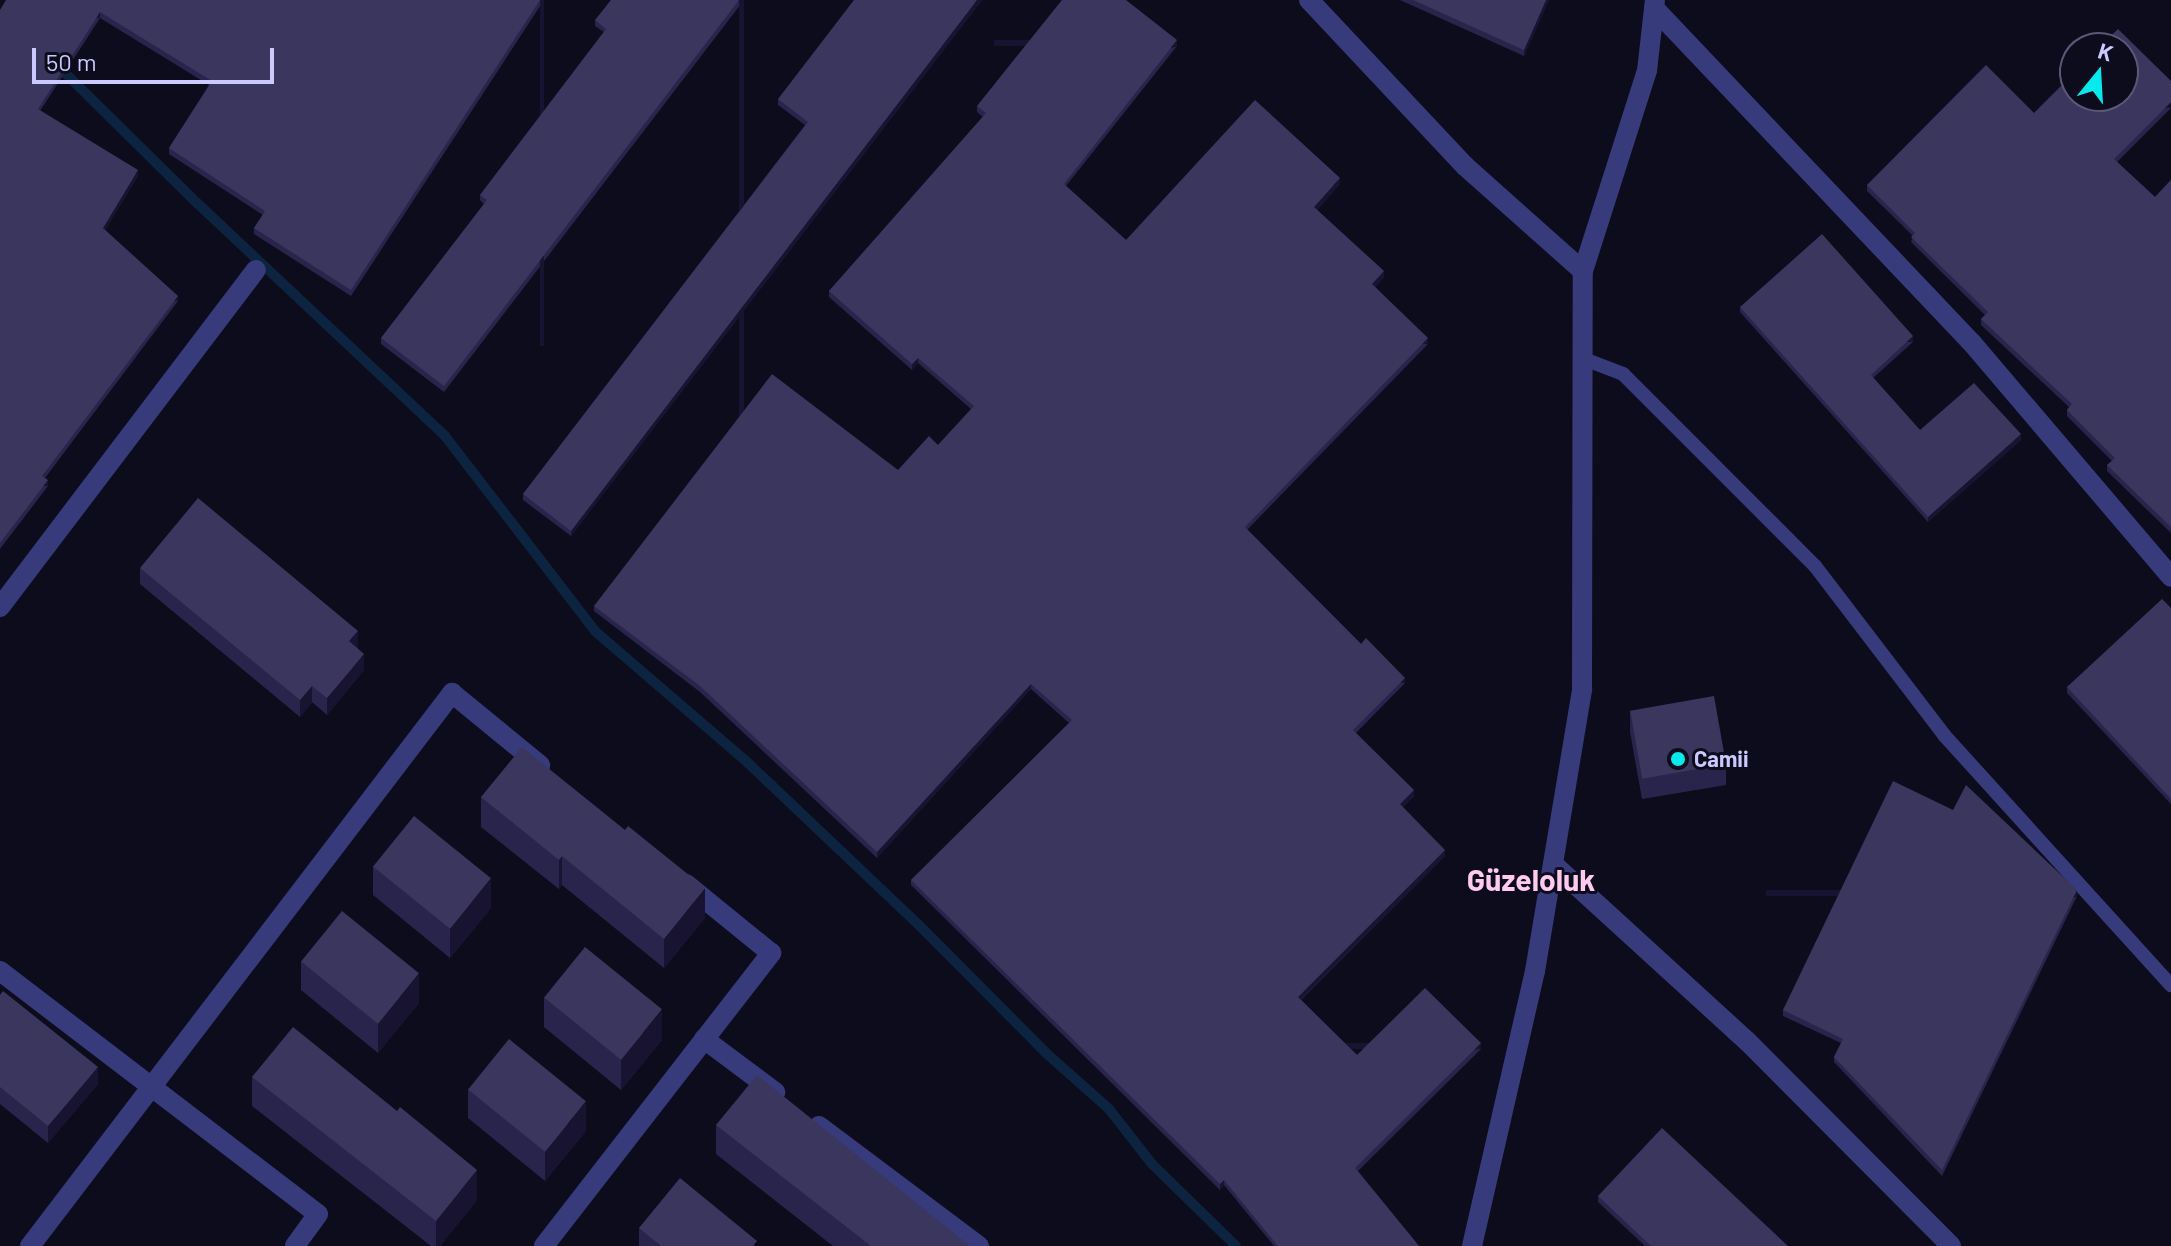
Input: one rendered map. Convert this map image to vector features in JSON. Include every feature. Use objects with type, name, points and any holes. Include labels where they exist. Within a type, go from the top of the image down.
[{"type":"street","points":[[1309,0],[1465,166],[1583,271]]},
{"type":"street","points":[[1472,1246],[1535,971],[1582,689],[1583,271],[1647,71],[1655,4]]},
{"type":"street","points":[[1655,4],[1972,343],[2171,577]]},
{"type":"street","points":[[0,607],[256,270]]},
{"type":"street","points":[[30,1246],[452,693],[562,783]]},
{"type":"street","points":[[1553,864],[1747,1041],[1951,1246]]},
{"type":"street","points":[[544,1246],[771,953],[673,873]]},
{"type":"street","points":[[0,971],[318,1214],[295,1246]]},
{"type":"street","points":[[704,1039],[979,1246]]},
{"type":"lane","points":[[1584,359],[1623,374],[1815,566],[1944,735],[2171,985]]},
{"type":"building","points":[[6,0],[540,0],[351,290],[254,228],[265,211],[169,148],[212,81],[100,12],[38,109],[138,170],[103,228],[178,296],[42,476],[48,480],[0,543],[0,10]]},
{"type":"building","points":[[611,0],[739,0],[444,386],[381,338],[487,200],[480,195],[606,29],[595,20]]},
{"type":"building","points":[[854,0],[977,0],[571,531],[523,494],[808,122],[778,99]]},
{"type":"building","points":[[1062,0],[1126,0],[1177,40],[1064,184],[1126,240],[1255,100],[1340,178],[1314,207],[1384,271],[1372,284],[1428,338],[1245,527],[1361,644],[1366,638],[1405,678],[1353,730],[1414,790],[1400,804],[1445,850],[1298,997],[1357,1055],[1425,988],[1481,1043],[1355,1168],[1419,1246],[1278,1246],[1224,1180],[1220,1184],[911,880],[1072,720],[1031,684],[877,852],[700,686],[594,606],[772,374],[898,470],[929,436],[938,445],[974,406],[918,358],[912,364],[829,291],[986,113],[977,106]]},
{"type":"building","points":[[1413,0],[1546,0],[1524,50]]},
{"type":"building","points":[[2139,50],[2171,81],[2171,102],[2114,159],[2155,197],[2171,180],[2171,527],[2107,465],[2115,458],[2067,410],[2072,404],[1981,319],[1988,312],[1911,237],[1915,233],[1867,185],[1986,65],[2034,113],[2059,88],[2059,112],[2139,112]]},
{"type":"building","points":[[1822,234],[1913,336],[1871,375],[1920,430],[1974,383],[2021,434],[1928,517],[1740,307]]},
{"type":"building","points":[[198,498],[358,631],[349,641],[364,654],[327,698],[312,686],[300,700],[140,568]]},
{"type":"building","points":[[2162,599],[2171,608],[2171,799],[2067,687]]},
{"type":"building","name":"Camii","points":[[1714,696],[1726,764],[1642,779],[1630,711]]},
{"type":"building","points":[[522,747],[625,830],[628,826],[705,888],[664,939],[562,856],[559,860],[481,797]]},
{"type":"building","points":[[1893,781],[1953,810],[1966,785],[2077,890],[1942,1170],[1834,1057],[1843,1039],[1783,1010]]},
{"type":"building","points":[[414,816],[491,878],[450,929],[373,867]]},
{"type":"building","points":[[342,911],[419,973],[378,1024],[301,962]]},
{"type":"building","points":[[585,947],[662,1009],[621,1060],[544,998]]},
{"type":"building","points":[[3,991],[98,1067],[48,1126],[0,1087],[0,995]]},
{"type":"building","points":[[293,1027],[397,1111],[400,1107],[477,1170],[436,1221],[252,1077]]},
{"type":"building","points":[[509,1039],[586,1101],[545,1152],[468,1090]]},
{"type":"building","points":[[757,1075],[970,1246],[871,1246],[716,1125]]},
{"type":"building","points":[[1662,1128],[1788,1246],[1651,1246],[1598,1196]]},
{"type":"building","points":[[680,1178],[757,1241],[753,1246],[661,1246],[639,1228]]},
{"type":"waterway","points":[[56,64],[196,202],[445,436],[596,632],[747,762],[918,924],[1046,1053],[1109,1109],[1152,1164],[1236,1246]]},
{"type":"place","name":"Camii","points":[[1678,759]]},
{"type":"district","name":"Güzeloluk","points":[[1531,879]]}]
